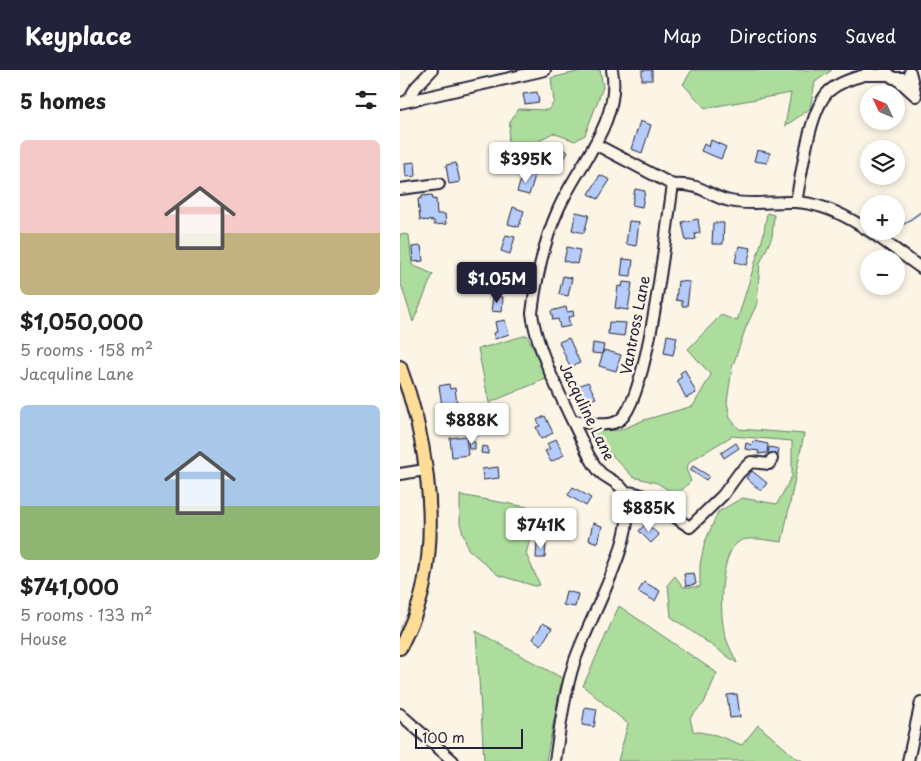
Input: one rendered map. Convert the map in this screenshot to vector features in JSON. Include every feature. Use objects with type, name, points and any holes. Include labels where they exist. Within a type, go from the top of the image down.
[{"type":"main road","points":[[400,367],[415,417],[425,470],[430,516],[428,562],[421,597],[400,648]]},
{"type":"street","points":[[404,102],[432,70]]},
{"type":"street","points":[[404,102],[546,70]]},
{"type":"street","name":"Jacquline Lane","points":[[612,70],[613,90],[610,106],[595,144],[557,212],[532,314],[537,337],[573,421],[597,469],[625,492]]},
{"type":"street","points":[[796,202],[816,110],[830,91],[847,80],[867,72],[905,76],[910,71],[919,100]]},
{"type":"street","points":[[890,75],[919,100]]},
{"type":"street","points":[[595,144],[673,185],[687,184],[701,187],[722,199],[743,204],[796,202],[840,213],[921,268]]},
{"type":"street","points":[[400,189],[439,184]]},
{"type":"street","name":"Vantross Lane","points":[[573,421],[604,424],[616,422],[627,412],[633,399],[648,348],[673,185]]},
{"type":"street","points":[[555,761],[569,681],[575,661],[623,540],[628,512],[625,492],[637,492],[648,497],[690,527],[723,495],[739,473],[751,462],[769,464],[772,459]]},
{"type":"street","points":[[400,474],[425,470]]},
{"type":"street","points":[[908,761],[921,702]]},
{"type":"street","points":[[400,714],[453,761]]},
{"type":"green space","points":[[585,70],[600,70],[603,87],[585,135],[575,141],[553,133],[541,139],[530,167],[506,162],[510,122],[518,109],[548,110],[554,102],[551,78]]},
{"type":"green space","points":[[692,70],[832,70],[815,82],[810,109],[785,126],[791,93],[705,108],[683,84]]},
{"type":"green space","points":[[767,213],[774,215],[772,237],[760,263],[757,304],[746,327],[732,368],[727,402],[730,418],[739,429],[804,434],[782,542],[755,539],[740,541],[733,547],[724,570],[722,585],[723,626],[737,663],[671,617],[668,584],[675,576],[683,587],[700,587],[700,564],[705,542],[718,512],[742,498],[777,504],[792,476],[792,441],[732,436],[690,461],[686,469],[691,481],[677,495],[657,483],[633,477],[588,430],[620,430],[644,420],[693,406],[711,375],[688,349],[721,315],[737,321],[763,237]]},
{"type":"green space","points":[[400,234],[409,235],[412,265],[433,274],[413,322],[400,281]]},
{"type":"green space","points":[[527,335],[548,378],[489,403],[478,349]]},
{"type":"green space","points":[[460,495],[538,509],[526,554],[540,585],[535,586],[498,575],[468,549],[460,524]]},
{"type":"green space","points":[[619,606],[717,673],[704,703],[690,718],[693,731],[716,735],[742,745],[758,725],[795,757],[803,761],[618,761],[628,724],[583,686]]},
{"type":"green space","points":[[476,631],[562,678],[546,761],[484,761]]},
{"type":"building","points":[[642,70],[652,70],[652,80],[642,80]]},
{"type":"building","points":[[537,92],[539,102],[525,104],[523,94]]},
{"type":"building","points":[[640,121],[651,125],[642,153],[631,149]]},
{"type":"building","points":[[711,140],[726,147],[721,159],[701,151],[704,144],[709,147]]},
{"type":"building","points":[[558,147],[568,152],[559,169],[550,164]]},
{"type":"building","points":[[757,150],[770,153],[767,163],[754,161]]},
{"type":"building","points":[[415,162],[416,176],[406,177],[405,163]]},
{"type":"building","points":[[456,163],[460,182],[449,184],[446,165]]},
{"type":"building","points":[[523,173],[535,176],[529,195],[517,192]]},
{"type":"building","points":[[600,175],[610,180],[598,199],[589,194]]},
{"type":"building","points":[[635,189],[645,191],[642,207],[632,205]]},
{"type":"building","points":[[432,195],[433,200],[436,199],[437,214],[445,214],[446,224],[434,225],[434,221],[420,220],[418,199],[422,198],[422,196]]},
{"type":"building","points":[[513,207],[524,211],[519,227],[508,224]]},
{"type":"building","points":[[576,212],[589,215],[584,233],[572,230]]},
{"type":"building","points":[[698,219],[700,233],[695,234],[696,239],[686,241],[682,222]]},
{"type":"building","points":[[629,221],[639,222],[636,246],[626,244]]},
{"type":"building","points":[[713,223],[724,223],[723,244],[712,244]]},
{"type":"building","points":[[506,235],[515,237],[510,254],[501,251]]},
{"type":"building","points":[[421,246],[423,261],[413,262],[412,247]]},
{"type":"building","points":[[739,246],[751,248],[747,265],[735,262]]},
{"type":"building","points":[[567,247],[580,250],[577,264],[564,261]]},
{"type":"building","points":[[623,259],[633,260],[631,276],[621,275]]},
{"type":"building","points":[[499,268],[510,269],[507,285],[497,283]]},
{"type":"building","points":[[563,276],[572,278],[568,296],[559,294]]},
{"type":"building","points":[[678,281],[690,282],[687,306],[682,306],[682,301],[676,300]]},
{"type":"building","points":[[623,282],[632,283],[628,310],[615,308],[618,286],[622,287]]},
{"type":"building","points":[[493,296],[503,297],[502,312],[491,311]]},
{"type":"building","points":[[566,307],[567,312],[573,311],[574,316],[568,317],[570,326],[560,328],[558,319],[553,320],[551,311]]},
{"type":"building","points":[[505,320],[509,334],[495,339],[493,333],[497,332],[495,322]]},
{"type":"building","points":[[609,322],[626,323],[624,336],[608,334]]},
{"type":"building","points":[[667,335],[677,337],[673,355],[664,353]]},
{"type":"building","points":[[569,338],[580,363],[570,367],[559,342]]},
{"type":"building","points":[[593,343],[604,345],[602,354],[592,353]]},
{"type":"building","points":[[604,350],[621,355],[616,371],[599,366]]},
{"type":"building","points":[[685,370],[696,393],[686,398],[677,380],[682,377],[680,373]]},
{"type":"building","points":[[588,382],[596,398],[586,402],[579,386]]},
{"type":"building","points":[[449,384],[450,389],[455,388],[457,404],[452,405],[453,410],[443,412],[439,386]]},
{"type":"building","points":[[545,416],[553,433],[541,439],[536,427],[540,426],[537,420]]},
{"type":"building","points":[[466,436],[468,455],[452,457],[450,438]]},
{"type":"building","points":[[556,439],[564,455],[551,462],[545,451],[550,449],[547,444]]},
{"type":"building","points":[[753,441],[768,444],[767,453],[758,454],[759,451],[745,449],[746,443],[752,445]]},
{"type":"building","points":[[468,442],[475,442],[475,449],[469,449]]},
{"type":"building","points":[[736,443],[739,448],[724,458],[721,453]]},
{"type":"building","points":[[482,446],[488,447],[488,454],[481,453]]},
{"type":"building","points":[[769,447],[779,449],[778,456],[768,454]]},
{"type":"building","points":[[693,466],[709,476],[706,480],[690,470]]},
{"type":"building","points":[[498,467],[499,478],[483,480],[482,469]]},
{"type":"building","points":[[752,471],[767,483],[761,491],[746,478]]},
{"type":"building","points":[[573,487],[591,498],[586,506],[568,495]]},
{"type":"building","points":[[593,523],[602,526],[598,543],[589,540]]},
{"type":"building","points":[[646,523],[659,535],[651,543],[639,531]]},
{"type":"building","points":[[537,542],[546,543],[545,558],[536,558]]},
{"type":"building","points":[[694,573],[696,584],[686,586],[684,574]]},
{"type":"building","points":[[644,582],[660,591],[655,601],[638,592]]},
{"type":"building","points":[[566,591],[578,594],[575,607],[563,605]]},
{"type":"building","points":[[543,623],[552,628],[541,645],[533,639]]},
{"type":"building","points":[[737,694],[740,717],[730,718],[727,695]]},
{"type":"building","points":[[585,707],[597,709],[594,727],[582,725]]},
{"type":"waterway","points":[[905,223],[921,212]]}]
